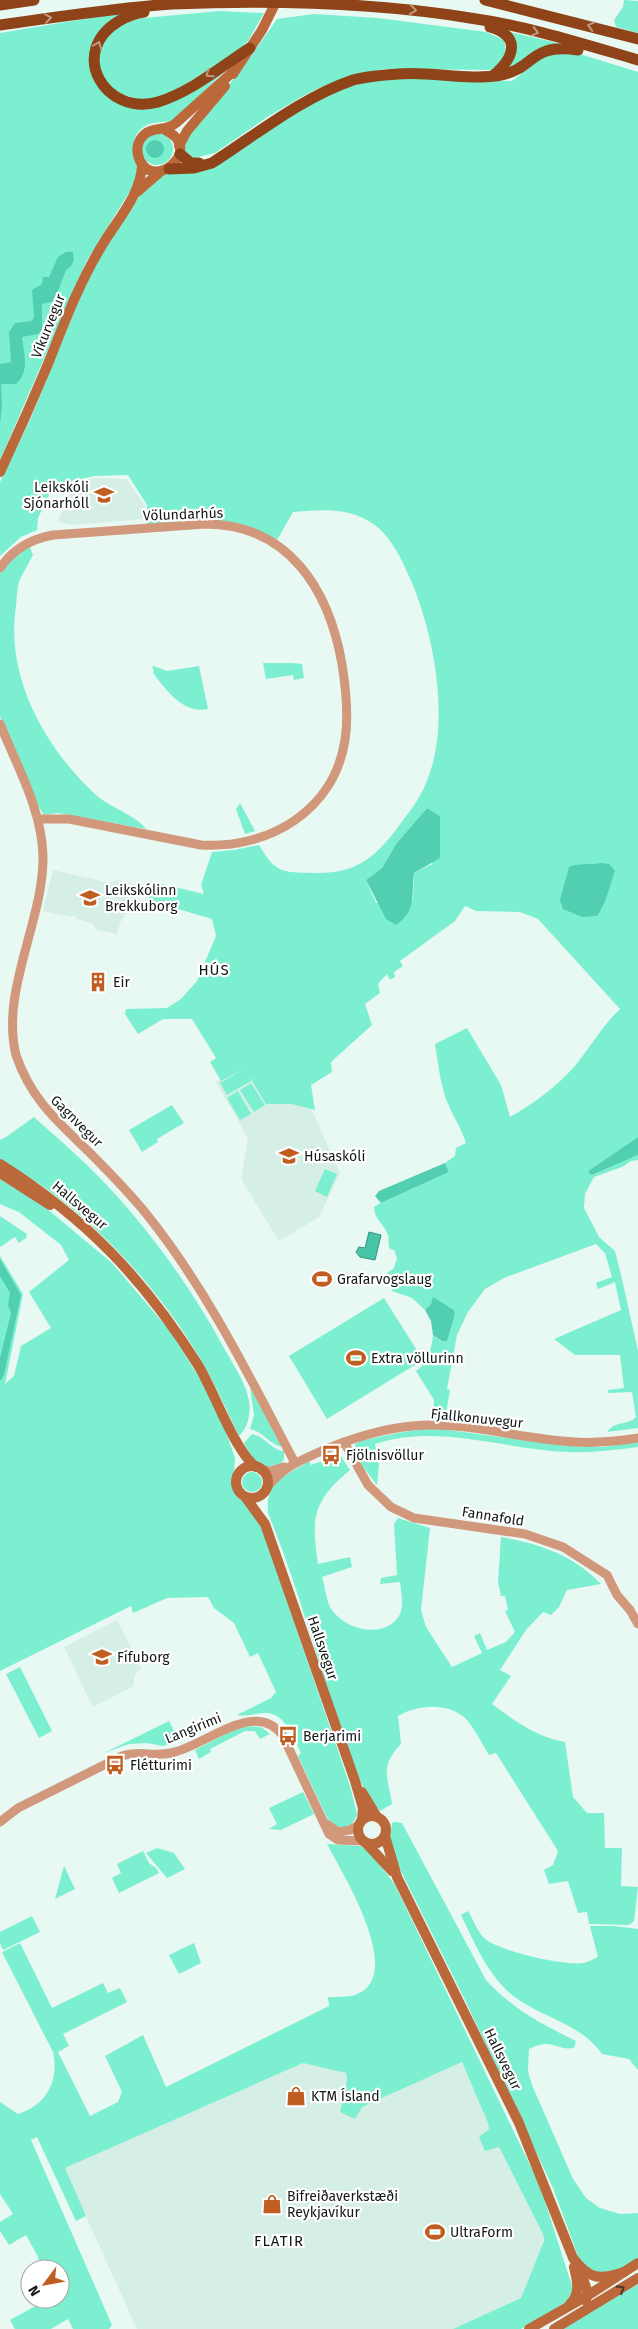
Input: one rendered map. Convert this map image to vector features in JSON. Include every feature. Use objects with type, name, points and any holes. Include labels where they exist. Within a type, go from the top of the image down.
[{"type":"highway","points":[[0,5],[34,0]]},
{"type":"highway","points":[[485,0],[638,39]]},
{"type":"highway","points":[[0,25],[172,4],[330,3],[377,6],[470,18],[638,60]]},
{"type":"highway","points":[[172,4],[166,9],[140,13],[124,18],[104,32],[98,41],[94,53],[95,70],[105,88],[117,98],[133,103],[159,102],[204,78],[250,48]]},
{"type":"highway","points":[[470,18],[502,31],[510,41],[509,58],[493,76]]},
{"type":"highway","points":[[165,170],[201,167],[222,156],[318,95],[354,80],[400,73],[493,76],[512,71],[546,49],[566,48],[592,52],[607,51]]},
{"type":"highway","points":[[180,150],[191,162],[196,163],[222,156]]},
{"type":"main road","name":"Víkurvegur","points":[[133,196],[178,160],[187,131],[228,82],[278,0]]},
{"type":"main road","name":"Víkurvegur","points":[[0,472],[35,396],[78,290],[97,253],[133,196],[142,172],[142,164],[137,150],[142,136],[155,129],[165,130],[176,124],[235,70]]},
{"type":"main road","points":[[165,130],[174,136],[180,150]]},
{"type":"main road","points":[[142,164],[154,171],[165,170]]},
{"type":"main road","name":"Hallsvegur","points":[[0,1164],[39,1189],[87,1227],[156,1305],[192,1356],[215,1397],[234,1437],[246,1456],[267,1478],[265,1524]]},
{"type":"main road","name":"Hallsvegur","points":[[0,1173],[35,1194],[83,1231],[133,1278]]},
{"type":"main road","name":"Hallsvegur","points":[[234,1437],[240,1458],[236,1488],[246,1498],[265,1524],[355,1781],[363,1808],[360,1822]]},
{"type":"main road","points":[[238,1474],[246,1467],[259,1468]]},
{"type":"main road","points":[[246,1498],[257,1498],[266,1489]]},
{"type":"main road","name":"Hallsvegur","points":[[355,1781],[378,1817]]},
{"type":"main road","points":[[369,1816],[378,1817],[386,1826],[385,1836],[379,1843],[364,1842],[358,1834],[360,1822],[369,1816]]},
{"type":"main road","name":"Hallsvegur","points":[[385,1836],[397,1877],[515,2116],[548,2190],[576,2266],[583,2293],[587,2296]]},
{"type":"main road","name":"Hallsvegur","points":[[364,1842],[397,1877]]},
{"type":"main road","points":[[529,2329],[587,2296],[638,2263]]},
{"type":"main road","points":[[576,2266],[600,2278],[624,2272]]},
{"type":"main road","points":[[566,2308],[576,2296],[576,2266]]},
{"type":"main road","points":[[554,2329],[638,2278]]},
{"type":"main road","points":[[587,2296],[605,2299]]},
{"type":"main road","points":[[572,2319],[583,2310],[587,2296]]},
{"type":"street","name":"Völundarhús","points":[[0,568],[22,546],[36,539],[53,535],[205,524],[221,524],[248,530],[285,550],[313,582],[336,636],[344,679],[345,740],[336,770],[329,783],[308,810],[278,831],[250,842],[222,846],[201,845],[69,819],[38,819]]},
{"type":"street","name":"Gagnvegur","points":[[0,724],[38,819],[43,857],[41,886],[18,978],[12,1016],[12,1037],[19,1062],[31,1089],[42,1106],[112,1175],[171,1247],[222,1326],[292,1464]]},
{"type":"street","name":"Fjallkonuvegur","points":[[259,1468],[271,1471],[344,1442],[384,1430],[426,1425],[461,1427],[563,1442],[602,1442],[638,1438]]},
{"type":"street","name":"Fannafold","points":[[344,1442],[368,1486],[391,1506],[414,1518],[524,1534],[563,1547],[607,1575],[617,1595],[627,1605],[638,1624]]},
{"type":"street","name":"Fjallkonuvegur","points":[[266,1489],[292,1464]]},
{"type":"street","name":"Langirimi","points":[[0,1822],[18,1808],[122,1756],[140,1752],[173,1753],[243,1722],[256,1720],[269,1723],[282,1736],[328,1834],[333,1838],[364,1842]]},
{"type":"street","points":[[323,1821],[338,1832],[350,1830],[360,1822]]},
{"type":"shaded area","points":[[624,0],[638,1],[638,33],[616,27],[614,20],[623,7]]},
{"type":"shaded area","points":[[219,11],[264,13],[248,41],[235,54],[169,94],[145,101],[113,92],[98,66],[99,49],[114,28],[133,19]]},
{"type":"shaded area","points":[[120,13],[121,15],[104,30],[94,76],[138,106],[227,69],[174,120],[147,125],[136,136],[134,149],[138,178],[86,262],[0,460],[0,33]]},
{"type":"shaded area","points":[[314,14],[378,18],[486,32],[504,40],[507,58],[492,70],[385,69],[350,76],[312,91],[269,116],[215,153],[194,158],[183,150],[187,132],[240,72],[277,19]]},
{"type":"shaded area","points":[[510,32],[562,44],[508,70],[513,60],[514,52]]},
{"type":"shaded area","points":[[562,52],[583,55],[638,72],[638,1137],[588,1171],[592,1175],[638,1155],[638,1160],[631,1161],[622,1167],[594,1177],[585,1194],[584,1208],[599,1237],[615,1251],[622,1279],[638,1351],[638,1428],[607,1432],[610,1428],[633,1420],[636,1417],[632,1392],[608,1393],[608,1390],[624,1388],[620,1355],[575,1355],[554,1339],[621,1310],[615,1282],[598,1289],[596,1283],[612,1277],[605,1253],[596,1244],[504,1278],[485,1289],[468,1312],[457,1335],[447,1389],[450,1390],[446,1414],[478,1416],[477,1424],[433,1421],[434,1400],[416,1371],[428,1355],[433,1335],[441,1341],[455,1314],[454,1310],[433,1298],[431,1304],[425,1310],[412,1298],[392,1291],[387,1273],[394,1268],[397,1258],[394,1250],[390,1249],[386,1230],[374,1211],[374,1207],[379,1204],[449,1172],[445,1163],[455,1156],[456,1148],[466,1143],[448,1105],[439,1072],[435,1044],[467,1028],[501,1085],[510,1117],[544,1095],[560,1081],[580,1060],[607,1023],[620,1009],[538,919],[520,912],[476,911],[465,906],[455,921],[400,961],[403,966],[394,972],[395,977],[390,980],[387,974],[378,984],[380,993],[365,1004],[372,1025],[331,1062],[332,1072],[311,1085],[315,1110],[292,1104],[266,1104],[249,1076],[251,1081],[227,1095],[220,1083],[245,1068],[221,1081],[210,1062],[216,1058],[192,1019],[163,1019],[138,1034],[125,1014],[126,1009],[167,1008],[181,999],[197,981],[216,936],[212,919],[151,901],[145,895],[145,886],[149,881],[204,894],[201,885],[212,852],[259,845],[270,861],[281,870],[303,873],[341,871],[362,862],[381,848],[418,799],[429,775],[436,749],[439,721],[438,692],[429,634],[421,607],[404,565],[389,539],[367,520],[349,513],[331,510],[293,512],[277,540],[257,531],[147,524],[147,505],[128,475],[94,476],[53,486],[38,518],[37,530],[21,537],[0,556],[0,482],[30,420],[86,283],[108,242],[141,194],[162,174],[193,170],[319,97],[350,86],[379,80],[409,77],[512,81],[546,55]],"holes":[[[427,808],[440,816],[432,864],[414,873],[413,899],[376,903],[366,880],[382,868],[396,844]]]},
{"type":"shaded area","points":[[157,133],[168,138],[173,149],[168,160],[157,165],[146,160],[141,149],[146,138]]},
{"type":"shaded area","points":[[155,140],[161,143],[164,149],[161,155],[155,158],[149,155],[146,149],[149,143]]},
{"type":"shaded area","points":[[66,252],[73,252],[74,260],[66,270],[54,301],[42,304],[42,331],[38,334],[22,337],[25,356],[23,374],[16,384],[1,384],[2,407],[0,423],[0,364],[11,362],[9,332],[15,323],[31,321],[34,318],[32,290],[42,284],[43,277],[49,277],[58,257]]},
{"type":"shaded area","name":"Leikskóli Sjónarhóll","points":[[93,478],[127,479],[145,506],[145,519],[72,525],[58,521],[75,484]]},
{"type":"shaded area","points":[[29,545],[33,555],[19,582],[14,633],[23,685],[33,710],[60,756],[77,776],[96,795],[142,824],[146,829],[58,813],[44,815],[34,800],[0,716],[0,573],[5,565]]},
{"type":"shaded area","points":[[263,663],[302,664],[304,678],[294,680],[293,675],[266,679]]},
{"type":"shaded area","points":[[199,666],[208,709],[199,710],[191,708],[176,700],[153,673],[152,667],[167,671]]},
{"type":"shaded area","points":[[240,803],[255,831],[245,834],[236,809]]},
{"type":"shaded area","points":[[427,808],[440,816],[440,858],[414,873],[413,895],[410,908],[403,920],[396,925],[386,919],[366,880],[382,868],[396,844]]},
{"type":"shaded area","points":[[601,863],[609,864],[615,871],[606,900],[597,916],[582,917],[563,909],[560,900],[569,867]]},
{"type":"shaded area","name":"Leikskólinn Brekkuborg","points":[[53,870],[110,883],[116,880],[142,886],[120,923],[117,934],[97,930],[92,923],[77,919],[75,915],[71,917],[43,911]]},
{"type":"shaded area","name":"Húsaskóli","points":[[245,1065],[305,1095],[340,1173],[319,1217],[279,1241],[241,1179],[248,1138],[216,1082]]},
{"type":"shaded area","points":[[251,1083],[265,1105],[254,1112],[240,1090]]},
{"type":"shaded area","points":[[238,1091],[251,1114],[240,1120],[227,1098]]},
{"type":"shaded area","points":[[172,1105],[184,1123],[157,1139],[158,1142],[142,1152],[129,1130]]},
{"type":"shaded area","points":[[34,1117],[116,1195],[161,1250],[189,1289],[245,1388],[250,1410],[247,1425],[239,1436],[220,1395],[184,1332],[168,1309],[131,1265],[70,1207],[42,1186],[0,1160],[0,1140]]},
{"type":"shaded area","points":[[638,1137],[638,1155],[592,1175],[590,1174],[588,1171]]},
{"type":"shaded area","points":[[445,1163],[449,1172],[381,1203],[375,1196],[379,1191]]},
{"type":"shaded area","points":[[325,1169],[337,1174],[327,1197],[315,1191]]},
{"type":"shaded area","points":[[0,1179],[46,1208],[112,1263],[170,1331],[202,1382],[223,1424],[235,1458],[233,1488],[253,1511],[263,1531],[350,1786],[357,1814],[355,1820],[348,1826],[340,1829],[327,1818],[298,1756],[301,1753],[292,1734],[278,1717],[265,1713],[237,1715],[271,1698],[276,1692],[258,1653],[250,1657],[234,1623],[214,1608],[208,1597],[167,1598],[133,1613],[131,1606],[0,1671],[0,1256],[23,1294],[5,1384],[14,1376],[21,1346],[51,1328],[29,1292],[69,1260],[61,1245],[19,1212],[0,1204]]},
{"type":"shaded area","points":[[0,1216],[27,1234],[26,1238],[19,1243],[15,1237],[0,1247]]},
{"type":"shaded area","points":[[369,1232],[381,1235],[375,1260],[360,1257],[356,1252],[359,1247],[365,1248]]},
{"type":"shaded area","points":[[0,1259],[21,1295],[4,1375],[0,1381],[0,1358],[11,1313],[8,1305],[10,1293],[0,1276]]},
{"type":"shaded area","points":[[433,1297],[454,1310],[455,1314],[447,1341],[442,1341],[433,1335],[431,1321],[425,1310],[431,1304]]},
{"type":"shaded area","name":"Extra völlurinn","points":[[384,1298],[423,1360],[327,1419],[289,1356]]},
{"type":"shaded area","points":[[250,1387],[282,1447],[250,1429],[254,1415]]},
{"type":"shaded area","points":[[433,1428],[568,1446],[603,1447],[638,1442],[638,1447],[595,1452],[569,1452],[472,1439],[423,1436],[399,1438],[375,1444],[379,1465],[377,1485],[363,1467],[357,1455],[355,1444],[360,1441]]},
{"type":"shaded area","points":[[252,1434],[261,1437],[275,1448],[284,1451],[284,1459],[281,1464],[267,1466],[254,1460],[244,1443]]},
{"type":"shaded area","points":[[340,1455],[350,1470],[328,1491],[322,1501],[315,1522],[315,1534],[318,1564],[350,1557],[352,1567],[322,1577],[330,1607],[344,1622],[365,1629],[375,1630],[385,1628],[394,1622],[400,1614],[402,1602],[400,1582],[380,1584],[381,1578],[397,1575],[394,1524],[398,1518],[430,1528],[421,1610],[426,1627],[452,1667],[482,1653],[474,1636],[480,1633],[487,1650],[506,1642],[515,1632],[505,1611],[508,1610],[505,1596],[501,1596],[498,1582],[501,1537],[529,1543],[555,1552],[579,1565],[601,1584],[567,1590],[559,1607],[551,1615],[543,1612],[526,1630],[500,1670],[511,1676],[492,1704],[518,1723],[535,1732],[565,1742],[573,1797],[587,1813],[604,1813],[605,1848],[622,1848],[621,1886],[638,1887],[634,1921],[629,1925],[589,1924],[587,1912],[578,1913],[568,1881],[549,1884],[544,1870],[553,1865],[558,1851],[496,1753],[489,1755],[472,1726],[457,1713],[441,1707],[432,1707],[414,1709],[398,1716],[401,1744],[394,1752],[387,1766],[387,1779],[392,1804],[380,1811],[366,1793],[348,1750],[288,1566],[268,1513],[270,1493],[279,1480],[309,1461],[311,1465]]},
{"type":"shaded area","points":[[252,1472],[259,1475],[262,1482],[259,1489],[252,1492],[245,1489],[242,1482],[245,1475]]},
{"type":"shaded area","name":"Fífuborg","points":[[117,1620],[141,1668],[134,1676],[134,1686],[93,1707],[64,1647]]},
{"type":"shaded area","points":[[20,1667],[52,1731],[39,1738],[6,1674]]},
{"type":"shaded area","points":[[169,1721],[179,1741],[163,1746],[147,1743],[129,1744],[104,1753]]},
{"type":"shaded area","points":[[241,1726],[261,1727],[270,1734],[260,1739],[255,1731],[245,1731],[210,1749],[211,1752],[199,1759],[195,1750]]},
{"type":"shaded area","points":[[303,1792],[314,1814],[281,1830],[269,1829],[277,1824],[269,1808]]},
{"type":"shaded area","points":[[392,1823],[402,1823],[486,1980],[517,2007],[540,2022],[576,2041],[574,2048],[562,2048],[544,2044],[529,2049],[528,2071],[532,2085],[573,2179],[586,2198],[600,2208],[620,2214],[638,2213],[638,2258],[615,2273],[594,2273],[581,2264],[553,2188],[464,1998],[392,1853],[390,1838]]},
{"type":"shaded area","points":[[327,1844],[361,1846],[371,1853],[395,1885],[540,2186],[573,2289],[567,2302],[521,2329],[453,2329],[521,2298],[544,2241],[543,2234],[499,2147],[485,2151],[479,2137],[489,2129],[488,2123],[462,2062],[362,2107],[355,2119],[340,2112],[347,2080],[346,2073],[303,2063],[65,2168],[86,2216],[76,2221],[37,2137],[31,2140],[112,2325],[109,2329],[73,2329],[68,2319],[51,2329],[15,2329],[10,2320],[30,2309],[70,2309],[70,2259],[38,2259],[26,2235],[9,2245],[0,2231],[0,2222],[13,2214],[0,2194],[0,2102],[18,2114],[28,2110],[37,2105],[49,2090],[54,2073],[53,2052],[2,1952],[20,1943],[52,2008],[103,1983],[108,1993],[120,1988],[127,2002],[63,2034],[69,2046],[58,2052],[90,2116],[118,2102],[122,2092],[105,2056],[143,2035],[166,2087],[329,2006],[328,1997],[351,1996],[368,1987],[375,1970],[374,1949],[367,1926],[346,1878]]},
{"type":"shaded area","points":[[157,1848],[174,1853],[185,1869],[167,1878],[146,1853]]},
{"type":"shaded area","points":[[143,1851],[149,1863],[159,1873],[119,1893],[112,1878],[121,1873],[117,1864]]},
{"type":"shaded area","points":[[64,1866],[75,1889],[55,1899]]},
{"type":"shaded area","points":[[468,1911],[484,1938],[491,1943],[517,1952],[562,1962],[584,1963],[598,1957],[590,1926],[638,1929],[638,2070],[629,2059],[602,2054],[585,2036],[564,2023],[530,2007],[509,1992],[484,1961],[472,1938],[461,1915]]},
{"type":"shaded area","points":[[32,1916],[40,1932],[3,1950],[0,1943],[0,1932]]},
{"type":"shaded area","points":[[194,1943],[201,1963],[179,1974],[169,1955]]},
{"type":"shaded area","points":[[462,2062],[488,2123],[489,2129],[479,2137],[485,2150],[499,2147],[543,2234],[543,2245],[521,2298],[453,2329],[137,2329],[64,2168],[303,2063],[346,2073],[347,2080],[340,2112],[362,2107]]},
{"type":"shaded area","points":[[638,2284],[638,2329],[560,2329]]},
{"type":"place","name":"Leikskóli Sjónarhóll","points":[[104,495]]},
{"type":"place","name":"Leikskólinn Brekkuborg","points":[[90,898]]},
{"type":"place","name":"Eir","points":[[98,982]]},
{"type":"place","name":"Húsaskóli","points":[[289,1156]]},
{"type":"place","name":"Grafarvogslaug","points":[[322,1279]]},
{"type":"place","name":"Extra völlurinn","points":[[356,1358]]},
{"type":"place","name":"Fjölnisvöllur","points":[[331,1455]]},
{"type":"place","name":"Fífuborg","points":[[102,1657]]},
{"type":"place","name":"Berjarimi","points":[[288,1736]]},
{"type":"place","name":"Flétturimi","points":[[115,1765]]},
{"type":"place","name":"KTM Ísland","points":[[296,2096]]},
{"type":"place","name":"Bifreiðaverkstæði Reykjavíkur","points":[[272,2204]]},
{"type":"place","name":"UltraForm","points":[[435,2232]]},
{"type":"district","name":"HÚS","points":[[214,970]]},
{"type":"district","name":"FLATIR","points":[[279,2241]]}]
